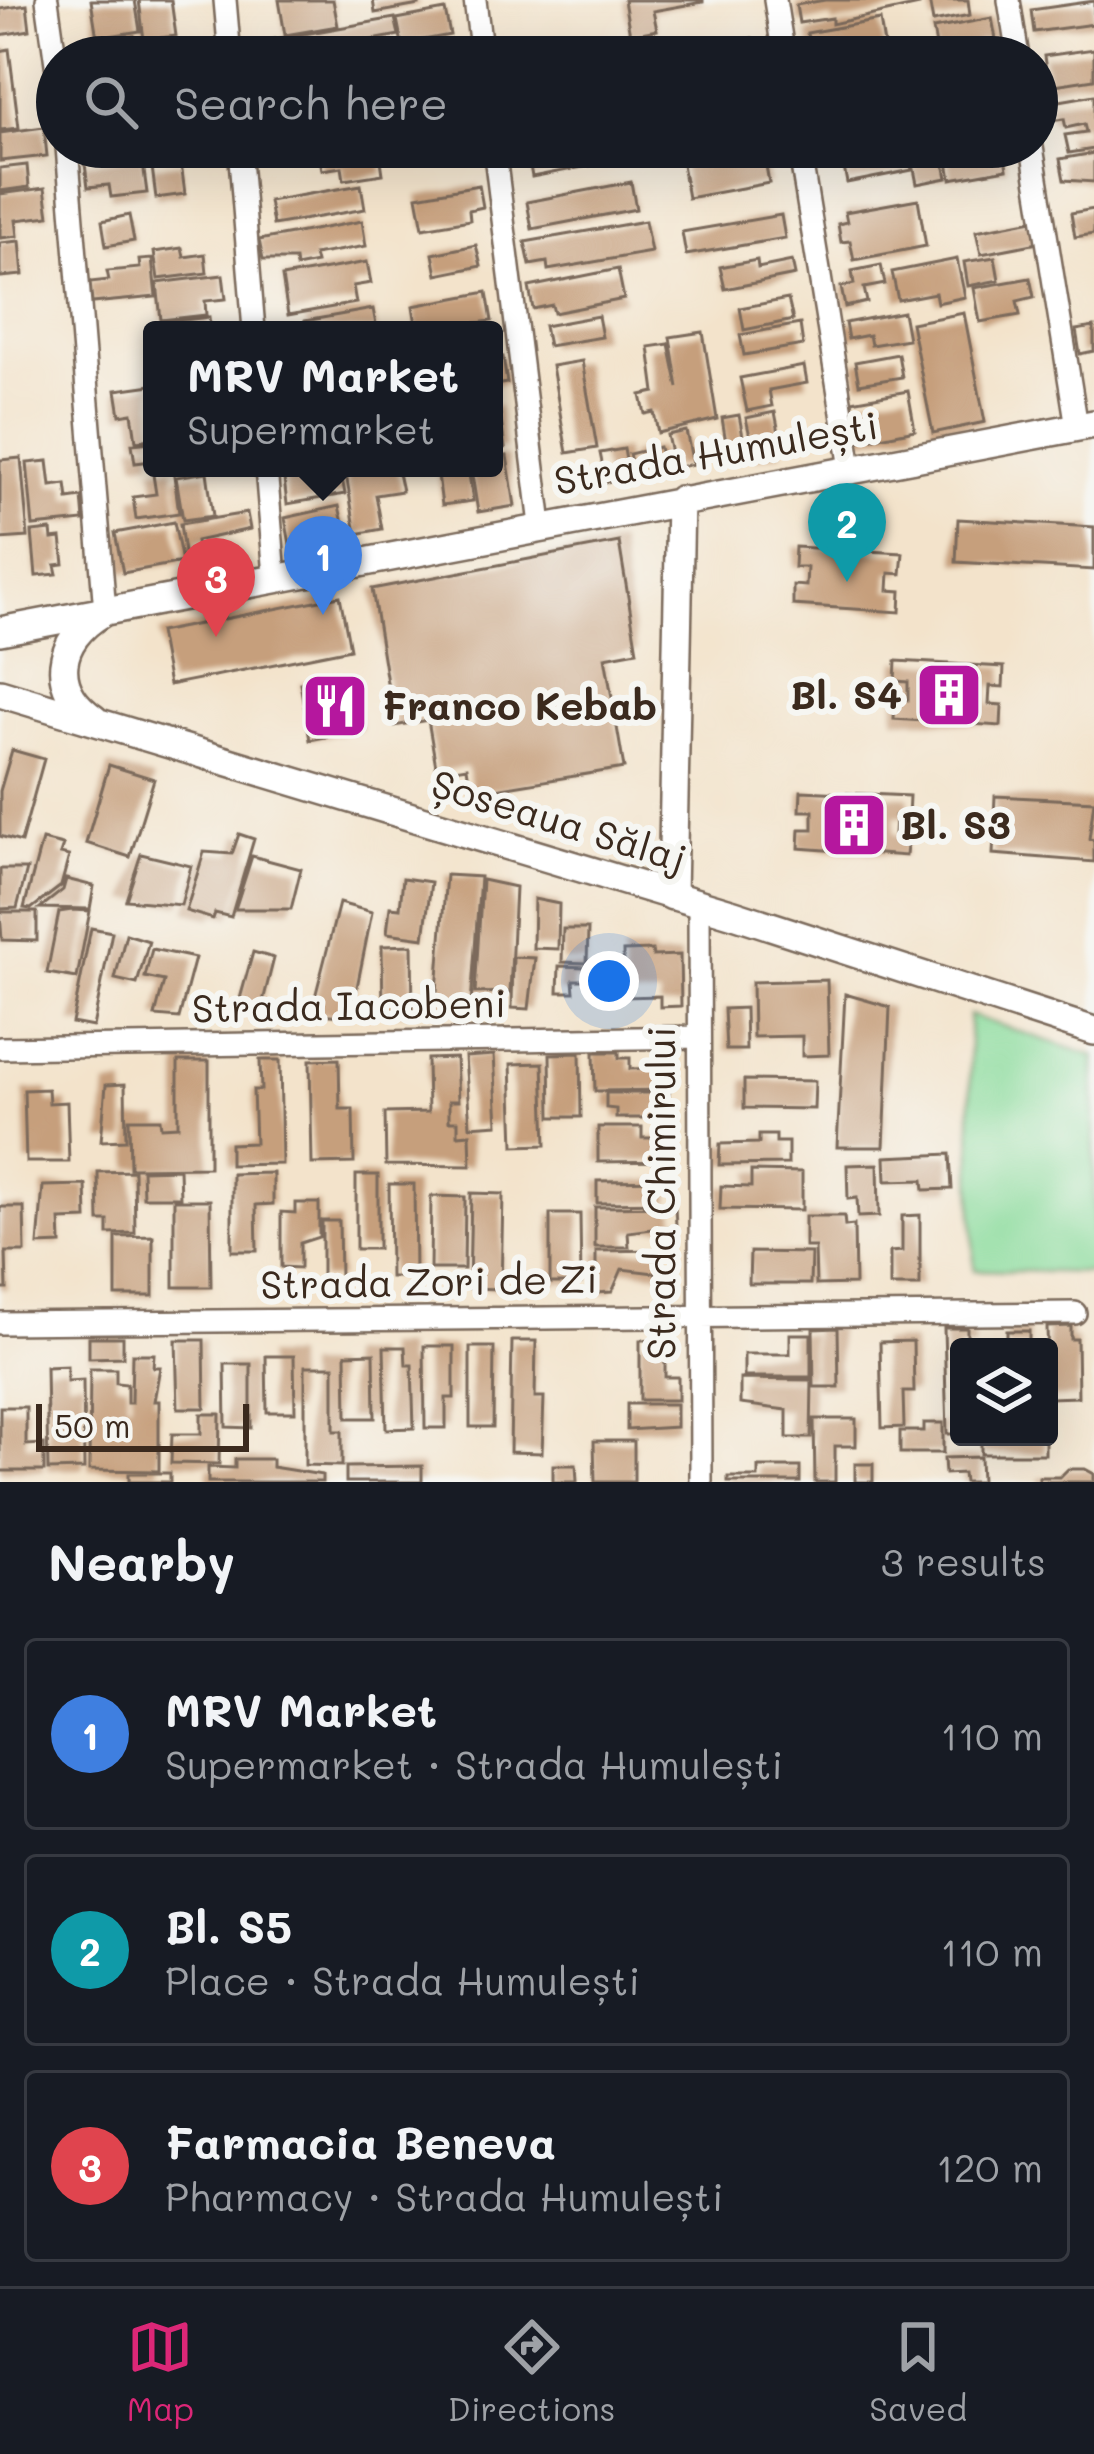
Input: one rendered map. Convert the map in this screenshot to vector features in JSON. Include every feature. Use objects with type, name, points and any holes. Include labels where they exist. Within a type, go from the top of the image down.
[{"type":"street","points":[[47,0],[52,36]]},
{"type":"street","points":[[224,0],[228,36]]},
{"type":"street","points":[[475,0],[479,36]]},
{"type":"street","points":[[775,0],[781,36]]},
{"type":"street","points":[[1009,0],[1015,36]]},
{"type":"street","points":[[69,168],[105,611],[77,631],[62,660],[67,692],[102,724]]},
{"type":"street","points":[[241,168],[253,321]]},
{"type":"street","points":[[497,168],[541,525]]},
{"type":"street","points":[[802,168],[851,468]]},
{"type":"street","points":[[1036,168],[1085,425]]},
{"type":"street","name":"Strada Humulești","points":[[0,631],[1085,425]]},
{"type":"street","points":[[267,477],[275,576]]},
{"type":"street","name":"Strada Chimirului","points":[[680,500],[685,900],[699,1037],[700,1482]]},
{"type":"street","name":"Șoseaua Sălaj","points":[[0,693],[685,900],[1094,1030]]},
{"type":"street","name":"Strada Iacobeni","points":[[0,1048],[699,1037]]},
{"type":"street","name":"Strada Zori de Zi","points":[[0,1323],[1075,1313]]},
{"type":"green space","points":[[969,1015],[1094,1056],[1094,1273],[974,1270]]},
{"type":"building","points":[[91,0],[135,0],[140,31],[97,36]]},
{"type":"building","points":[[139,0],[171,0],[176,36],[144,36]]},
{"type":"building","points":[[279,0],[333,0],[338,26],[285,35]]},
{"type":"building","points":[[373,0],[418,0],[419,5],[375,13]]},
{"type":"building","points":[[624,0],[703,2],[653,11],[657,30],[630,35]]},
{"type":"building","points":[[825,0],[918,0],[919,5],[832,24],[832,18],[799,23],[796,5]]},
{"type":"building","points":[[929,0],[968,0],[970,15],[933,22]]},
{"type":"building","points":[[1094,1],[1094,24],[1034,32],[1031,10]]},
{"type":"building","points":[[27,5],[30,30],[0,35],[0,9]]},
{"type":"building","points":[[445,10],[450,35],[400,36],[397,19]]},
{"type":"building","points":[[395,18],[399,35],[394,36],[293,36]]},
{"type":"building","points":[[992,18],[995,36],[934,36],[933,29]]},
{"type":"building","points":[[880,20],[883,36],[808,36]]},
{"type":"building","points":[[9,49],[19,128],[0,130],[0,51]]},
{"type":"building","points":[[1094,49],[1094,79],[1058,84],[1058,54]]},
{"type":"building","points":[[1094,95],[1094,149],[1069,153],[1065,135],[1086,132],[1084,124],[1066,128],[1064,119],[1058,120],[1058,101]]},
{"type":"building","points":[[36,128],[36,157],[0,161],[0,133]]},
{"type":"building","points":[[1094,153],[1094,182],[1064,180],[1060,159]]},
{"type":"building","points":[[27,165],[29,187],[0,191],[0,168]]},
{"type":"building","points":[[86,168],[144,168],[147,193],[111,197],[109,185],[88,187]]},
{"type":"building","points":[[152,168],[182,168],[185,194],[156,198]]},
{"type":"building","points":[[342,168],[382,168],[383,174],[344,180]]},
{"type":"building","points":[[530,168],[578,168],[532,177]]},
{"type":"building","points":[[683,168],[766,168],[769,183],[688,198]]},
{"type":"building","points":[[844,168],[912,170],[847,183]]},
{"type":"building","points":[[914,168],[945,168],[947,178],[917,184]]},
{"type":"building","points":[[949,168],[1007,168],[1007,169],[951,179]]},
{"type":"building","points":[[631,182],[636,209],[532,229],[527,202]]},
{"type":"building","points":[[361,185],[365,209],[273,225],[269,201]]},
{"type":"building","points":[[479,185],[483,207],[469,210],[470,220],[423,228],[417,196]]},
{"type":"building","points":[[45,188],[49,216],[16,220],[18,236],[0,238],[0,194]]},
{"type":"building","points":[[918,199],[926,246],[854,260],[850,241],[841,242],[838,224],[847,222],[845,212]]},
{"type":"building","points":[[1094,209],[1094,234],[1075,237],[1071,213]]},
{"type":"building","points":[[129,215],[134,241],[106,246],[102,221]]},
{"type":"building","points":[[781,215],[785,238],[686,255],[682,232]]},
{"type":"building","points":[[1033,220],[1038,243],[981,254],[976,231]]},
{"type":"building","points":[[362,221],[366,246],[314,255],[316,263],[296,267],[295,260],[263,260],[259,240]]},
{"type":"building","points":[[645,221],[651,252],[548,270],[547,262],[530,265],[525,242]]},
{"type":"building","points":[[20,241],[23,275],[0,277],[0,243]]},
{"type":"building","points":[[476,245],[481,266],[437,275],[433,254]]},
{"type":"building","points":[[182,248],[184,257],[205,254],[207,273],[158,279],[154,252]]},
{"type":"building","points":[[995,257],[999,280],[968,286],[964,262]]},
{"type":"building","points":[[152,259],[156,297],[92,303],[90,282],[109,280],[107,271],[140,268],[139,260]]},
{"type":"building","points":[[957,259],[965,297],[937,303],[935,293],[898,300],[892,272]]},
{"type":"building","points":[[757,260],[758,268],[792,261],[795,275],[725,289],[720,267]]},
{"type":"building","points":[[367,262],[371,283],[353,286],[356,303],[288,315],[282,277]]},
{"type":"building","points":[[881,265],[885,284],[864,288],[867,302],[845,307],[841,287],[854,284],[852,271]]},
{"type":"building","points":[[618,269],[624,299],[554,313],[552,305],[533,309],[529,287]]},
{"type":"building","points":[[223,275],[226,299],[205,301],[206,315],[161,320],[157,283]]},
{"type":"building","points":[[1030,278],[1034,297],[1017,301],[1020,315],[980,322],[974,288]]},
{"type":"building","points":[[487,292],[492,321],[416,321],[413,306]]},
{"type":"building","points":[[788,299],[793,320],[744,330],[740,308]]},
{"type":"building","points":[[373,309],[375,321],[305,321]]},
{"type":"building","points":[[903,312],[908,339],[871,345],[869,335],[848,339],[845,323]]},
{"type":"building","points":[[964,313],[985,422],[933,433],[911,323]]},
{"type":"building","points":[[598,316],[602,337],[548,346],[544,326]]},
{"type":"building","points":[[800,324],[803,345],[744,355],[740,335]]},
{"type":"building","points":[[1094,327],[1094,351],[1080,354],[1076,330]]},
{"type":"building","points":[[703,332],[717,419],[658,433],[654,412],[645,414],[641,395],[655,392],[649,347],[669,344],[678,388],[670,337]]},
{"type":"building","points":[[898,354],[902,377],[859,384],[855,362]]},
{"type":"building","points":[[582,361],[597,448],[567,453],[552,366]]},
{"type":"building","points":[[804,366],[807,383],[769,390],[772,406],[747,411],[740,378]]},
{"type":"building","points":[[143,386],[143,440],[136,441],[132,413],[120,415],[116,390]]},
{"type":"building","points":[[908,391],[915,430],[860,441],[852,401]]},
{"type":"building","points":[[775,412],[783,453],[755,459],[746,418]]},
{"type":"building","points":[[739,415],[747,458],[729,461],[722,418]]},
{"type":"building","points":[[686,431],[693,464],[674,468],[667,435]]},
{"type":"building","points":[[143,443],[143,462],[135,463],[132,444]]},
{"type":"building","points":[[659,447],[665,471],[635,479],[629,454]]},
{"type":"building","points":[[624,449],[629,478],[606,482],[600,453]]},
{"type":"building","points":[[507,456],[515,506],[478,512],[472,477],[503,477],[503,457]]},
{"type":"building","points":[[21,458],[28,537],[0,539],[0,460]]},
{"type":"building","points":[[48,461],[51,486],[66,484],[68,499],[82,497],[84,521],[33,526],[27,463]]},
{"type":"building","points":[[153,477],[174,477],[179,513],[136,519],[133,497],[156,494]]},
{"type":"building","points":[[176,477],[208,477],[213,516],[183,520]]},
{"type":"building","points":[[342,477],[345,494],[287,504],[284,479]]},
{"type":"building","points":[[346,477],[399,477],[402,491],[376,495],[382,529],[356,534]]},
{"type":"building","points":[[438,477],[469,477],[473,501],[442,505]]},
{"type":"building","points":[[339,506],[345,532],[290,544],[285,518]]},
{"type":"building","points":[[247,513],[250,529],[196,541],[198,558],[185,560],[180,524]]},
{"type":"building","points":[[958,519],[1094,527],[1094,570],[956,562]]},
{"type":"building","points":[[174,522],[182,562],[123,573],[115,533]]},
{"type":"building","points":[[51,530],[52,539],[61,538],[64,564],[55,565],[57,574],[36,576],[32,532]]},
{"type":"building","points":[[619,542],[637,651],[605,657],[624,768],[471,793],[467,767],[437,772],[428,720],[394,726],[372,589]]},
{"type":"building","points":[[795,547],[903,553],[901,574],[889,573],[888,590],[901,591],[900,612],[793,605],[793,585],[806,586],[807,567],[794,567]]},
{"type":"building","points":[[340,596],[350,649],[169,685],[159,632]]},
{"type":"building","name":"Bl. S4","points":[[896,661],[1004,667],[1003,687],[990,686],[989,704],[1002,705],[1001,726],[894,719],[895,699],[908,700],[908,682],[895,681]]},
{"type":"building","points":[[351,674],[362,730],[310,740],[300,683]]},
{"type":"building","points":[[12,750],[44,759],[21,842],[0,836],[0,791]]},
{"type":"building","points":[[109,765],[154,779],[130,857],[86,843]]},
{"type":"building","name":"Bl. S3","points":[[801,791],[909,796],[908,817],[895,816],[894,834],[908,835],[906,856],[799,848],[800,829],[813,829],[813,811],[800,811]]},
{"type":"building","points":[[995,796],[1094,801],[1089,839],[1094,840],[1094,862],[993,854],[994,834],[1006,835],[1007,818],[994,817]]},
{"type":"building","points":[[239,834],[254,839],[231,917],[215,913],[213,919],[186,911],[204,852],[232,854]]},
{"type":"building","points":[[42,840],[63,845],[60,854],[69,856],[61,886],[31,909],[24,908]]},
{"type":"building","points":[[141,854],[191,866],[181,905],[126,900]]},
{"type":"building","points":[[252,856],[301,869],[291,909],[235,909]]},
{"type":"building","points":[[0,869],[27,869],[17,908],[0,909]]},
{"type":"building","points":[[446,875],[480,877],[471,1005],[436,1003]]},
{"type":"building","points":[[403,878],[431,882],[424,938],[387,933],[390,907],[400,908]]},
{"type":"building","points":[[66,879],[94,886],[90,909],[40,908],[63,890]]},
{"type":"building","points":[[482,880],[515,887],[510,992],[475,993]]},
{"type":"building","points":[[534,899],[559,904],[558,949],[533,948]]},
{"type":"building","points":[[339,903],[372,912],[351,1017],[311,1013]]},
{"type":"building","points":[[90,911],[77,978],[47,973],[59,912]]},
{"type":"building","points":[[0,912],[37,912],[37,941],[2,940]]},
{"type":"building","points":[[91,928],[112,932],[93,1027],[72,1023]]},
{"type":"building","points":[[563,929],[588,929],[587,963],[562,962]]},
{"type":"building","points":[[126,934],[149,941],[137,984],[115,979]]},
{"type":"building","points":[[412,945],[413,1013],[383,1013],[382,946]]},
{"type":"building","points":[[152,949],[195,958],[179,1018],[155,1016],[164,981],[145,977]]},
{"type":"building","points":[[652,950],[653,956],[680,955],[681,1006],[660,1007],[660,996],[624,997],[623,951]]},
{"type":"building","points":[[253,952],[274,958],[260,1013],[236,1013]]},
{"type":"building","points":[[513,957],[535,958],[529,1009],[512,1008]]},
{"type":"building","points":[[559,966],[586,967],[587,980],[573,980],[574,992],[558,992]]},
{"type":"building","points":[[827,980],[829,1055],[802,1056],[802,1036],[753,1037],[752,982]]},
{"type":"building","points":[[845,994],[890,1007],[884,1147],[837,1147]]},
{"type":"building","points":[[745,1008],[746,1050],[726,1050],[724,1009]]},
{"type":"building","points":[[594,1052],[619,1052],[619,1058],[630,1058],[630,1069],[670,1068],[670,1090],[595,1091]]},
{"type":"building","points":[[580,1053],[581,1117],[551,1117],[550,1054]]},
{"type":"building","points":[[494,1055],[498,1124],[470,1126],[465,1057]]},
{"type":"building","points":[[456,1058],[458,1101],[449,1101],[449,1121],[458,1121],[458,1135],[470,1134],[471,1166],[386,1165],[385,1113],[428,1112],[427,1059]]},
{"type":"building","points":[[339,1059],[340,1109],[353,1109],[354,1163],[312,1164],[310,1060]]},
{"type":"building","points":[[260,1060],[280,1060],[282,1164],[230,1165],[230,1144],[255,1143],[253,1090],[261,1090]]},
{"type":"building","points":[[178,1061],[209,1061],[209,1167],[130,1168],[129,1119],[160,1119],[161,1127],[178,1126]]},
{"type":"building","points":[[543,1063],[546,1145],[514,1146],[511,1064]]},
{"type":"building","points":[[744,1080],[815,1081],[814,1109],[744,1108]]},
{"type":"building","points":[[125,1084],[126,1140],[101,1141],[106,1085]]},
{"type":"building","points":[[48,1089],[49,1103],[67,1102],[69,1162],[26,1162],[24,1090]]},
{"type":"building","points":[[606,1093],[669,1093],[669,1109],[658,1109],[657,1118],[616,1118],[616,1109],[606,1108]]},
{"type":"building","points":[[598,1127],[642,1127],[642,1138],[675,1138],[675,1161],[598,1162]]},
{"type":"building","points":[[759,1135],[776,1135],[776,1142],[788,1142],[788,1164],[719,1165],[720,1144],[759,1143]]},
{"type":"building","points":[[950,1154],[952,1189],[924,1190],[923,1180],[886,1181],[885,1157]]},
{"type":"building","points":[[878,1164],[879,1216],[858,1217],[857,1198],[848,1199],[847,1165]]},
{"type":"building","points":[[179,1169],[180,1197],[143,1197],[142,1170]]},
{"type":"building","points":[[134,1171],[135,1233],[108,1234],[108,1221],[99,1221],[98,1172]]},
{"type":"building","points":[[751,1171],[802,1172],[802,1210],[720,1209],[721,1186],[751,1187]]},
{"type":"building","points":[[273,1173],[273,1204],[256,1205],[257,1251],[232,1251],[232,1174]]},
{"type":"building","points":[[356,1175],[378,1175],[378,1249],[356,1249]]},
{"type":"building","points":[[670,1180],[670,1202],[597,1203],[597,1181]]},
{"type":"building","points":[[389,1184],[414,1184],[415,1277],[390,1277]]},
{"type":"building","points":[[86,1185],[87,1219],[60,1220],[61,1244],[38,1245],[43,1186]]},
{"type":"building","points":[[471,1193],[503,1194],[501,1289],[469,1288]]},
{"type":"building","points":[[431,1196],[465,1197],[464,1269],[430,1269]]},
{"type":"building","points":[[174,1200],[210,1200],[211,1287],[174,1287]]},
{"type":"building","points":[[295,1203],[319,1203],[319,1237],[300,1243],[300,1268],[281,1267],[281,1212],[295,1213]]},
{"type":"building","points":[[675,1206],[676,1226],[628,1232],[629,1247],[595,1247],[595,1207]]},
{"type":"building","points":[[0,1207],[24,1207],[25,1252],[6,1252],[7,1289],[0,1289]]},
{"type":"building","points":[[550,1214],[580,1214],[581,1283],[550,1283]]},
{"type":"building","points":[[920,1215],[920,1286],[890,1286],[890,1252],[902,1251],[902,1216]]},
{"type":"building","points":[[805,1216],[844,1216],[845,1226],[854,1225],[855,1284],[816,1285],[815,1247],[805,1247]]},
{"type":"building","points":[[322,1221],[339,1221],[340,1278],[322,1278]]},
{"type":"building","points":[[153,1236],[153,1296],[116,1296],[116,1237]]},
{"type":"building","points":[[663,1250],[663,1274],[622,1269],[612,1292],[596,1293],[596,1251]]},
{"type":"building","points":[[750,1252],[811,1253],[810,1284],[749,1284]]},
{"type":"building","points":[[1071,1326],[1071,1339],[1077,1339],[1078,1397],[1058,1398],[1058,1338],[1047,1338],[1047,1327]]},
{"type":"building","points":[[838,1328],[839,1387],[814,1387],[813,1329]]},
{"type":"building","points":[[944,1328],[967,1328],[967,1337],[974,1338],[950,1338],[947,1434]]},
{"type":"building","points":[[1007,1331],[1029,1331],[1029,1338],[1007,1338]]},
{"type":"building","points":[[790,1334],[811,1334],[811,1377],[744,1377],[744,1354],[790,1354]]},
{"type":"building","points":[[89,1337],[123,1337],[123,1357],[89,1358]]},
{"type":"building","points":[[176,1340],[204,1340],[205,1408],[178,1408]]},
{"type":"building","points":[[640,1340],[665,1340],[665,1377],[678,1377],[678,1400],[640,1400]]},
{"type":"building","points":[[512,1341],[536,1341],[535,1397],[544,1397],[542,1453],[510,1452]]},
{"type":"building","points":[[913,1341],[914,1392],[903,1392],[904,1427],[882,1428],[880,1342]]},
{"type":"building","points":[[424,1346],[454,1346],[454,1398],[446,1398],[446,1428],[425,1428]]},
{"type":"building","points":[[384,1347],[405,1347],[406,1365],[412,1365],[414,1428],[386,1429]]},
{"type":"building","points":[[470,1347],[494,1347],[493,1427],[470,1427]]},
{"type":"building","points":[[374,1353],[375,1418],[347,1418],[346,1354]]},
{"type":"building","points":[[132,1354],[154,1354],[153,1367],[160,1367],[154,1401],[159,1401],[159,1471],[89,1470],[90,1369],[116,1369],[116,1383],[127,1384],[127,1403],[131,1403]]},
{"type":"building","points":[[266,1356],[294,1356],[295,1412],[267,1412]]},
{"type":"building","points":[[225,1364],[251,1364],[251,1428],[226,1427]]},
{"type":"building","points":[[67,1366],[67,1381],[83,1380],[84,1469],[48,1470],[46,1367]]},
{"type":"building","points":[[305,1366],[334,1366],[334,1431],[342,1431],[342,1466],[305,1465]]},
{"type":"building","points":[[740,1379],[812,1380],[811,1438],[787,1438],[787,1410],[740,1404]]},
{"type":"building","points":[[627,1404],[676,1404],[676,1427],[627,1430]]},
{"type":"building","points":[[0,1407],[26,1407],[26,1445],[44,1444],[44,1471],[0,1471]]},
{"type":"building","points":[[201,1414],[220,1414],[219,1464],[171,1463],[172,1434],[201,1434]]},
{"type":"building","points":[[814,1419],[856,1419],[856,1446],[835,1446],[835,1482],[815,1482]]},
{"type":"building","points":[[924,1423],[943,1423],[943,1453],[900,1453],[900,1431],[924,1431]]},
{"type":"building","points":[[594,1441],[634,1441],[634,1482],[595,1482]]},
{"type":"building","points":[[981,1446],[1045,1446],[1045,1454],[981,1454]]},
{"type":"building","points":[[980,1457],[981,1482],[964,1482],[963,1473],[945,1474],[944,1458]]},
{"type":"building","points":[[235,1459],[272,1459],[272,1467],[322,1475],[322,1482],[208,1482],[208,1467],[235,1468]]},
{"type":"building","points":[[855,1464],[873,1464],[873,1482],[855,1482]]},
{"type":"building","points":[[553,1465],[576,1465],[577,1482],[553,1482]]},
{"type":"building","points":[[422,1466],[422,1482],[346,1482],[346,1467]]},
{"type":"building","points":[[758,1467],[800,1467],[800,1482],[728,1482],[728,1477],[758,1477]]},
{"type":"building","points":[[1068,1469],[1085,1469],[1094,1474],[1094,1482],[1039,1482],[1039,1477],[1060,1477]]},
{"type":"building","points":[[129,1473],[170,1473],[170,1482],[129,1482]]},
{"type":"place","name":"Bl. S5","points":[[847,582]]},
{"type":"place","name":"MRV Market","points":[[323,615]]},
{"type":"place","name":"Farmacia Beneva","points":[[216,637]]},
{"type":"place","name":"Bl. S4","points":[[949,695]]},
{"type":"place","name":"Franco Kebab","points":[[335,706]]},
{"type":"place","name":"Bl. S3","points":[[854,825]]}]
